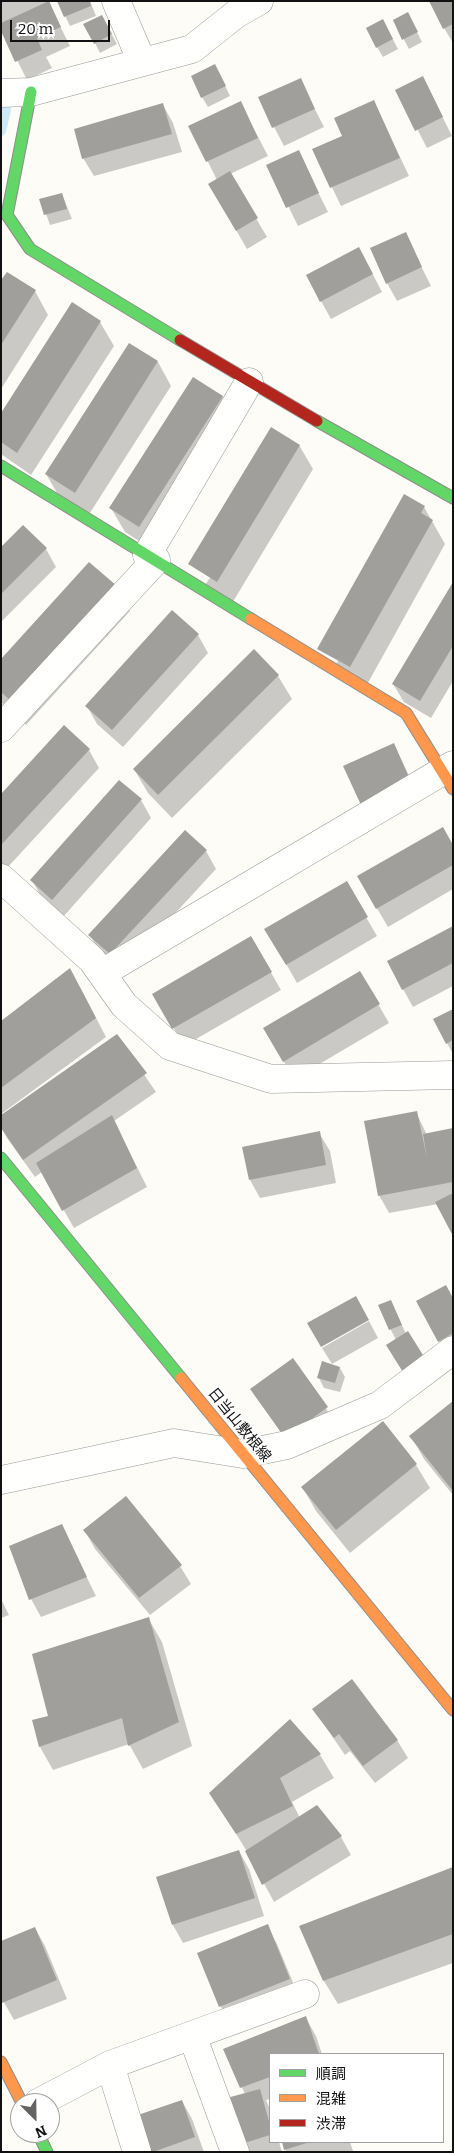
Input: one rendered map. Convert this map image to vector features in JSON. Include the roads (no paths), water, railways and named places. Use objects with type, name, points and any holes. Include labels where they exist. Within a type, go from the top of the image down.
[{"type":"street","points":[[116,1],[142,62]]},
{"type":"street","points":[[1,93],[31,92],[105,74],[192,49],[242,6]]},
{"type":"street","points":[[31,92],[4,217],[30,249],[249,382],[453,498]]},
{"type":"street","points":[[1,728],[151,558],[249,382]]},
{"type":"street","points":[[1,466],[406,713],[449,775],[102,973]]},
{"type":"street","points":[[1,878],[92,960],[124,1005],[170,1046],[271,1079],[453,1075]]},
{"type":"street","name":"日当山敷根線","points":[[1,1158],[453,1710]]},
{"type":"street","points":[[1,1480],[174,1443],[243,1454],[286,1444],[380,1405],[453,1350]]},
{"type":"street","points":[[57,2093],[110,2065],[305,1994]]},
{"type":"street","points":[[192,2035],[235,2152]]},
{"type":"street","points":[[1,2062],[17,2093]]},
{"type":"street","points":[[110,2065],[137,2152]]},
{"type":"waterway","points":[[1,131],[6,110],[3,100]]}]
